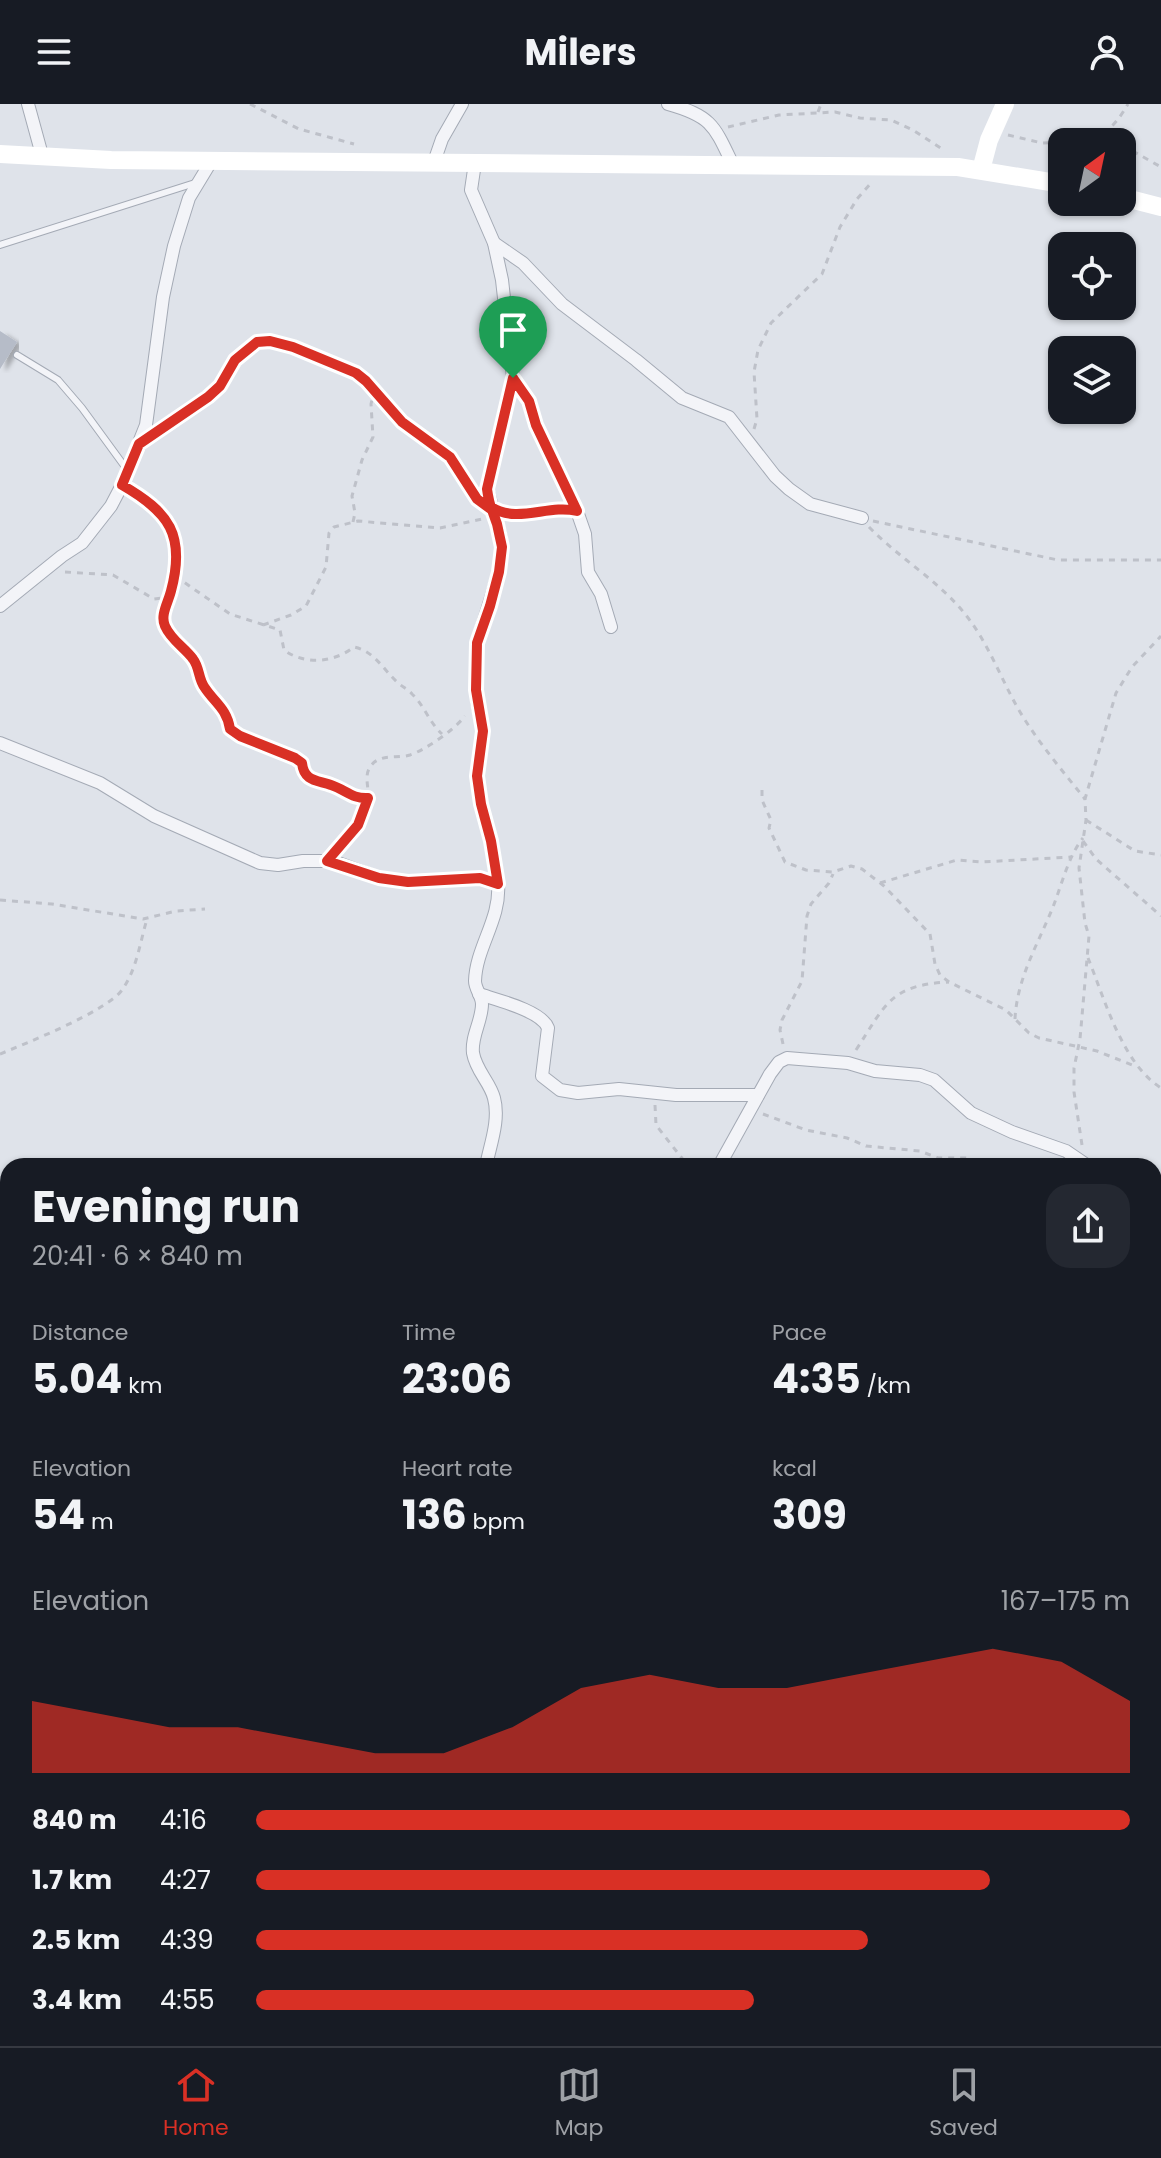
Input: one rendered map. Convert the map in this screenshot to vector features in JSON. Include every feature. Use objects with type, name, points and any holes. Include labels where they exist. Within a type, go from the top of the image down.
[{"type":"street","points":[[28,104],[42,155]]},
{"type":"street","points":[[434,162],[442,139],[462,104]]},
{"type":"street","points":[[668,104],[700,114],[713,127],[732,163]]},
{"type":"street","points":[[981,170],[1005,104]]},
{"type":"street","points":[[0,154],[111,160],[958,167],[1048,182]]},
{"type":"street","points":[[0,606],[82,543],[111,506],[122,485],[146,425],[163,297],[174,246],[189,198],[212,160]]},
{"type":"street","points":[[475,163],[471,190],[494,243],[502,280],[513,378],[487,489],[502,547],[499,572],[477,643],[477,701],[483,731],[477,776],[499,897],[475,986],[482,1005],[474,1032],[473,1052],[478,1069],[494,1098],[496,1113],[488,1158]]},
{"type":"street","points":[[1136,201],[1161,207]]},
{"type":"street","points":[[494,243],[523,263],[562,304],[682,398],[729,417],[775,476],[810,504],[862,518]]},
{"type":"street","points":[[513,378],[529,401],[536,425],[577,511],[585,534],[588,572],[601,594],[611,627]]},
{"type":"street","points":[[492,511],[504,514],[565,508],[577,511]]},
{"type":"street","points":[[0,743],[100,783],[154,816],[260,863],[278,865],[327,861],[379,878],[408,882],[480,878],[498,884]]},
{"type":"street","points":[[479,994],[536,1015],[547,1023],[542,1076],[560,1090],[578,1093],[637,1089],[655,1094],[756,1099]]},
{"type":"street","points":[[723,1158],[770,1074],[784,1060],[848,1063],[875,1071],[920,1075],[934,1080],[971,1113],[1076,1158]]},
{"type":"lane","points":[[0,245],[198,181]]},
{"type":"lane","points":[[139,444],[208,397],[220,386],[235,360],[257,342]]},
{"type":"lane","points":[[17,355],[58,380],[128,471]]},
{"type":"path","points":[[250,104],[299,129],[362,147]]},
{"type":"path","points":[[818,112],[821,104]]},
{"type":"path","points":[[1110,128],[1128,104]]},
{"type":"path","points":[[713,127],[779,115],[818,112],[891,120],[942,150],[958,167]]},
{"type":"path","points":[[993,132],[1048,143]]},
{"type":"path","points":[[1136,153],[1161,167]]},
{"type":"path","points":[[750,444],[757,419],[754,372],[758,350],[771,323],[822,274],[840,227],[857,199],[872,181],[891,166]]},
{"type":"path","points":[[257,342],[270,341],[293,347],[356,373],[402,422],[450,457],[477,499],[492,511]]},
{"type":"path","points":[[353,522],[352,496],[362,460],[373,437],[371,404],[374,392]]},
{"type":"path","points":[[122,485],[152,502],[168,522],[176,542],[174,576],[163,612],[164,624],[196,662],[205,689],[229,717],[230,729],[295,758],[313,780],[329,783],[356,799],[368,798]]},
{"type":"path","points":[[262,626],[306,606],[326,567],[329,533],[334,527],[353,522],[440,528],[492,511]]},
{"type":"path","points":[[862,518],[1058,560],[1161,560]]},
{"type":"path","points":[[862,518],[887,546],[947,592],[963,611],[981,634],[1026,722],[1085,799]]},
{"type":"path","points":[[60,574],[107,573],[154,599],[169,597]]},
{"type":"path","points":[[174,576],[230,614],[280,630],[284,650],[305,661],[331,658],[354,647],[362,649],[379,661],[397,683],[412,693],[430,723],[442,734]]},
{"type":"path","points":[[1086,1158],[1074,1092],[1089,936],[1079,868],[1086,820],[1085,799],[1116,693],[1132,667],[1161,636]]},
{"type":"path","points":[[327,861],[358,825],[368,798],[367,774],[371,765],[380,759],[411,754],[457,726],[477,701]]},
{"type":"path","points":[[762,790],[762,800],[771,820],[769,828],[785,862],[798,869],[833,872],[858,867],[880,883],[930,934],[935,964],[940,975],[949,982],[1006,1010],[1029,1033],[1039,1038],[1078,1047],[1137,1067]]},
{"type":"path","points":[[1086,820],[1135,851],[1161,855]]},
{"type":"path","points":[[1015,1019],[1023,976],[1071,857],[1083,840]]},
{"type":"path","points":[[1083,840],[1096,859],[1161,916]]},
{"type":"path","points":[[880,883],[957,860],[981,862],[1071,857]]},
{"type":"path","points":[[784,1060],[780,1030],[802,981],[807,916],[811,904],[829,883],[833,872]]},
{"type":"path","points":[[0,900],[52,904],[147,919],[176,911],[205,909]]},
{"type":"path","points":[[0,1054],[44,1036],[112,1001],[132,973],[147,919]]},
{"type":"path","points":[[1087,954],[1110,1013],[1137,1067],[1161,1088]]},
{"type":"path","points":[[848,1063],[891,998],[915,985],[949,982]]},
{"type":"path","points":[[655,1094],[656,1125],[682,1158]]},
{"type":"path","points":[[756,1099],[765,1116],[806,1130],[847,1138],[866,1146],[920,1151],[938,1158],[968,1158]]},
{"type":"building","points":[[0,331],[17,342],[0,369]]},
{"type":"route","points":[[270,341],[356,373],[402,422],[455,462],[477,499],[492,510],[488,499],[487,489],[513,378],[529,401],[536,425],[577,511],[565,508],[504,514],[491,507],[497,524],[500,534],[502,547],[499,572],[477,643],[476,690],[483,731],[477,776],[498,884],[480,878],[408,882],[358,872],[327,861],[358,825],[368,798],[356,799],[329,783],[313,780],[295,758],[230,729],[229,717],[205,689],[196,662],[164,624],[163,612],[175,568],[176,542],[168,522],[152,502],[122,485],[139,444],[208,397],[220,386],[235,360],[257,342],[270,341]]}]
